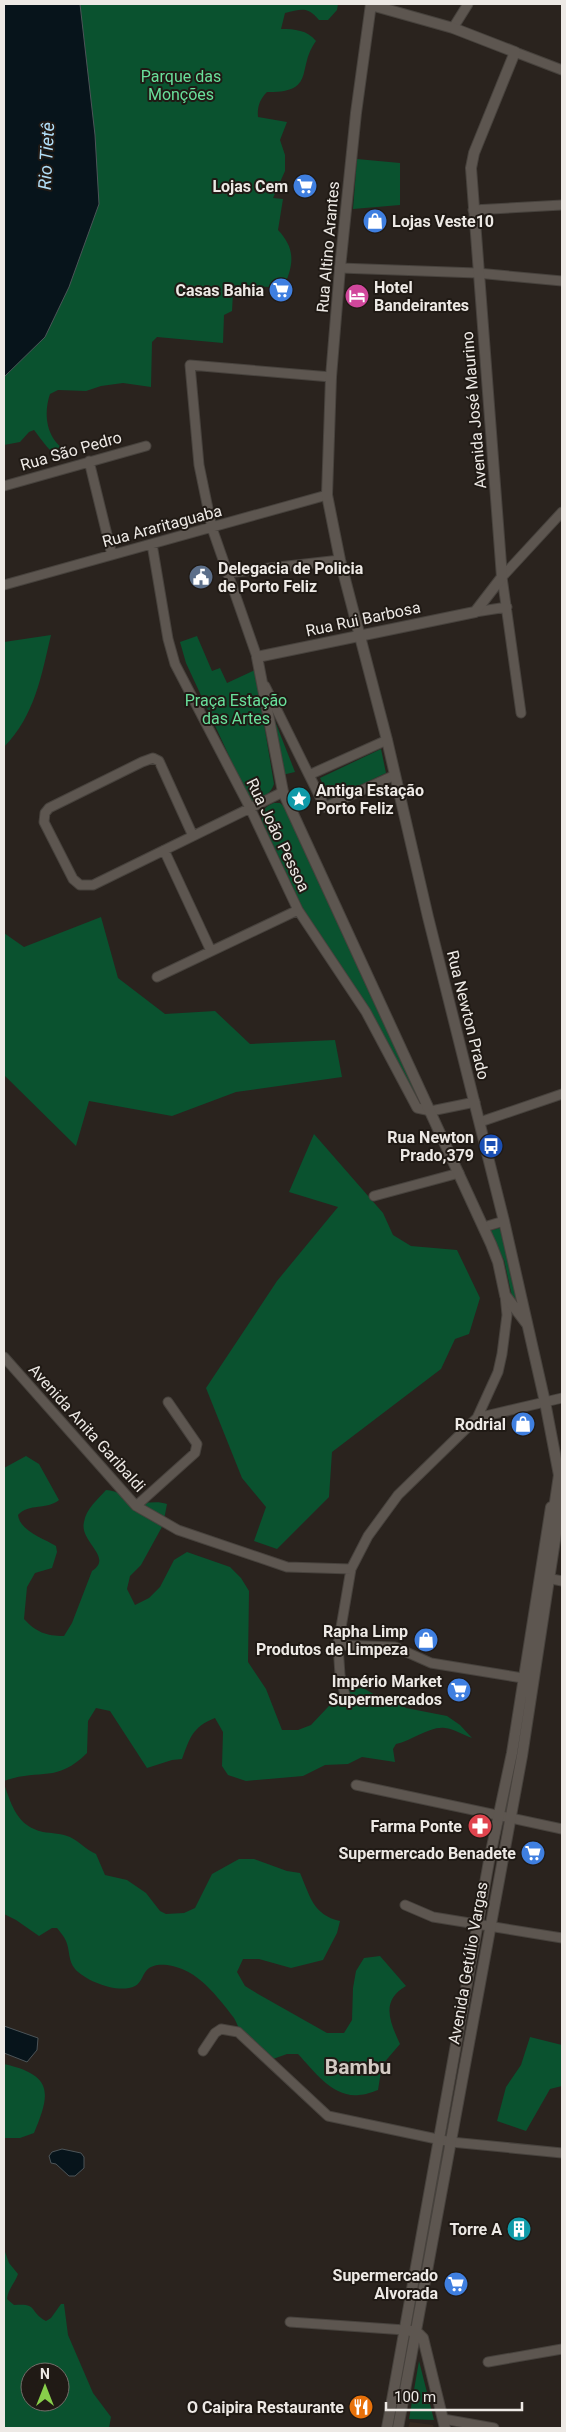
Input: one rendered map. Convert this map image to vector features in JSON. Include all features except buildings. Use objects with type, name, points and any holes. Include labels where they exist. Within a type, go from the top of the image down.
[{"type":"street","points":[[371,4],[453,28],[562,70]]},
{"type":"street","name":"Rua Altino Arantes","points":[[340,560],[327,495],[331,377],[356,113],[371,4]]},
{"type":"street","points":[[453,28],[468,4]]},
{"type":"street","name":"Avenida José Maurino","points":[[515,52],[474,153],[471,168],[477,272],[502,577],[521,713]]},
{"type":"street","points":[[473,210],[562,205]]},
{"type":"street","points":[[340,268],[477,272],[562,281]]},
{"type":"street","points":[[331,377],[190,365],[199,466],[212,528],[256,657],[283,792],[484,1228],[498,1262],[507,1315],[502,1354],[492,1387],[476,1418],[398,1496],[368,1536],[351,1569],[338,1645],[340,1675],[345,1695]]},
{"type":"street","name":"Rua São Pedro","points":[[4,486],[146,446]]},
{"type":"street","points":[[89,461],[112,555]]},
{"type":"street","name":"Rua Araritaguaba","points":[[4,585],[327,495]]},
{"type":"street","points":[[475,612],[502,577],[562,512]]},
{"type":"street","name":"Rua João Pessoa","points":[[152,544],[168,639],[175,664],[250,808],[298,910],[366,1012],[417,1108],[430,1110]]},
{"type":"street","points":[[227,573],[340,560]]},
{"type":"street","name":"Rua Newton Prado","points":[[340,560],[387,740],[428,917],[504,1221],[545,1402]]},
{"type":"street","name":"Rua Rui Barbosa","points":[[256,657],[507,607]]},
{"type":"street","points":[[262,682],[325,807],[395,774]]},
{"type":"street","points":[[309,775],[387,740]]},
{"type":"street","points":[[193,836],[159,761],[153,758],[58,804],[45,813],[44,822],[73,880],[80,885],[93,885],[283,792]]},
{"type":"street","points":[[164,850],[211,951]]},
{"type":"street","points":[[157,977],[298,910]]},
{"type":"street","points":[[480,1122],[562,1094]]},
{"type":"street","points":[[430,1110],[475,1102]]},
{"type":"street","points":[[374,1196],[459,1173]]},
{"type":"street","points":[[484,1228],[504,1221]]},
{"type":"street","points":[[505,1295],[527,1324]]},
{"type":"street","name":"Avenida Anita Garibaldi","points":[[4,1357],[136,1506],[178,1530],[287,1567],[351,1569]]},
{"type":"street","points":[[476,1418],[562,1398]]},
{"type":"street","points":[[136,1506],[195,1453],[197,1444],[168,1402]]},
{"type":"street","name":"Avenida Getúlio Vargas","points":[[398,2428],[510,1818],[517,1754],[557,1503],[559,1475],[545,1402]]},
{"type":"street","points":[[545,1577],[562,1581]]},
{"type":"street","points":[[338,1645],[395,1647],[431,1663],[529,1679]]},
{"type":"street","name":"Avenida Getúlio Vargas","points":[[387,2428],[477,1925],[499,1815],[517,1754]]},
{"type":"street","points":[[356,1785],[562,1829]]},
{"type":"street","points":[[405,1905],[433,1917],[562,1938]]},
{"type":"street","points":[[203,2051],[221,2029],[238,2032],[328,2116],[451,2142],[562,2153]]},
{"type":"street","points":[[456,2046],[469,2048]]},
{"type":"street","points":[[290,2322],[416,2332],[423,2338],[444,2423],[494,2428]]},
{"type":"street","points":[[488,2362],[562,2349]]},
{"type":"shaded area","points":[[410,2422],[433,2425],[434,2428],[408,2428]]},
{"type":"green space","name":"Parque das Monções","points":[[74,4],[338,4],[337,10],[328,20],[319,20],[311,12],[304,10],[285,13],[281,29],[291,29],[309,34],[316,41],[310,51],[303,77],[299,83],[293,88],[283,91],[267,92],[261,100],[259,107],[258,117],[287,122],[280,140],[285,155],[285,171],[273,198],[283,199],[278,230],[288,243],[291,256],[290,269],[285,284],[272,287],[239,286],[233,293],[232,311],[224,315],[223,343],[157,337],[152,342],[151,387],[123,383],[101,386],[86,391],[58,390],[50,394],[47,412],[49,429],[57,444],[72,453],[61,456],[51,451],[34,430],[29,432],[20,442],[4,445],[4,329]]},
{"type":"green space","points":[[357,159],[400,163],[400,205],[353,209]]},
{"type":"green space","points":[[51,635],[40,680],[30,709],[15,735],[4,747],[4,642]]},
{"type":"green space","name":"Praça Estação das Artes","points":[[197,636],[212,671],[220,668],[227,683],[255,670],[274,784],[266,795],[254,802],[249,799],[186,663],[180,642]]},
{"type":"green space","points":[[273,716],[295,772],[282,775]]},
{"type":"green space","points":[[381,749],[386,773],[330,799],[320,778]]},
{"type":"green space","points":[[274,803],[280,803],[287,809],[421,1103],[417,1102],[370,1010],[302,907],[262,821],[264,810]]},
{"type":"green space","points":[[101,917],[118,978],[165,1014],[215,1011],[250,1044],[335,1040],[342,1077],[236,1092],[172,1116],[89,1101],[76,1146],[4,1075],[4,933],[24,947]]},
{"type":"green space","points":[[314,1134],[383,1213],[393,1235],[411,1246],[457,1250],[480,1298],[469,1334],[455,1339],[441,1369],[332,1452],[329,1497],[277,1549],[254,1541],[266,1507],[242,1478],[206,1388],[277,1281],[338,1207],[289,1192]]},
{"type":"green space","points":[[500,1228],[519,1308],[513,1301],[504,1260],[489,1231]]},
{"type":"green space","points":[[26,1456],[39,1464],[59,1500],[49,1505],[27,1509],[18,1515],[27,1530],[56,1546],[57,1552],[52,1568],[35,1573],[27,1587],[24,1619],[37,1630],[47,1634],[64,1636],[72,1623],[92,1571],[98,1566],[99,1560],[98,1555],[86,1536],[84,1529],[85,1517],[106,1490],[114,1491],[137,1502],[163,1503],[167,1504],[163,1525],[141,1565],[130,1576],[127,1589],[135,1605],[149,1598],[160,1587],[174,1560],[187,1552],[230,1567],[241,1578],[249,1591],[248,1662],[266,1689],[282,1730],[298,1730],[311,1725],[344,1690],[363,1688],[377,1696],[393,1699],[406,1708],[447,1716],[460,1725],[472,1738],[445,1728],[433,1729],[396,1744],[393,1749],[395,1762],[362,1757],[348,1764],[325,1765],[303,1776],[246,1781],[228,1775],[222,1766],[223,1732],[215,1718],[207,1721],[197,1729],[190,1739],[182,1759],[172,1760],[147,1768],[110,1711],[96,1708],[88,1721],[87,1753],[76,1763],[57,1772],[17,1777],[4,1781],[4,1468]]},
{"type":"green space","points":[[4,1784],[13,1807],[21,1820],[27,1825],[43,1832],[64,1835],[74,1839],[96,1854],[105,1875],[127,1880],[146,1893],[160,1911],[166,1914],[184,1913],[195,1908],[212,1874],[239,1859],[254,1859],[287,1871],[300,1873],[310,1897],[318,1909],[331,1918],[340,1921],[337,1933],[323,1960],[291,1968],[259,1959],[243,1959],[237,1972],[245,1986],[258,1994],[327,2033],[344,2033],[352,2020],[353,1988],[356,1971],[364,1958],[380,1956],[406,1986],[398,1992],[390,2005],[393,2028],[400,2044],[382,2065],[378,2090],[361,2095],[350,2095],[332,2088],[298,2054],[287,2054],[273,2059],[243,2035],[234,2018],[211,1990],[197,1978],[182,1969],[168,1965],[154,1966],[146,1971],[135,1986],[121,1989],[112,1988],[87,1978],[75,1969],[71,1963],[66,1941],[57,1928],[52,1928],[39,1936],[4,1914]]},
{"type":"green space","points":[[530,2037],[562,2045],[562,2086],[550,2089],[526,2131],[497,2121],[506,2087],[521,2065]]},
{"type":"green space","points":[[4,2064],[20,2068],[32,2074],[40,2080],[44,2088],[43,2107],[34,2133],[20,2138],[4,2138]]},
{"type":"green space","points":[[4,2249],[9,2263],[18,2274],[7,2299],[14,2305],[27,2305],[46,2321],[51,2318],[61,2304],[64,2304],[68,2335],[93,2393],[111,2417],[109,2428],[4,2428]]},
{"type":"green space","points":[[419,2361],[434,2420],[409,2419]]},
{"type":"water","name":"Rio Tietê","points":[[4,4],[80,4],[95,135],[99,204],[69,287],[45,337],[4,377]]},
{"type":"water","points":[[4,2026],[38,2038],[37,2050],[27,2062],[4,2053]]},
{"type":"water","points":[[62,2149],[81,2153],[84,2157],[84,2168],[75,2176],[69,2176],[56,2164],[51,2163],[49,2156],[52,2152]]},
{"type":"place","name":"Lojas Cem","points":[[305,186]]},
{"type":"place","name":"Lojas Veste10","points":[[375,221]]},
{"type":"place","name":"Casas Bahia","points":[[281,290]]},
{"type":"place","name":"Hotel Bandeirantes","points":[[357,296]]},
{"type":"place","name":"Delegacia de Policia de Porto Feliz","points":[[201,577]]},
{"type":"place","name":"Antiga Estação Porto Feliz","points":[[299,799]]},
{"type":"place","name":"Rua Newton Prado,379","points":[[491,1146]]},
{"type":"place","name":"Rodrial","points":[[523,1424]]},
{"type":"place","name":"Rapha Limp Produtos de Limpeza","points":[[426,1640]]},
{"type":"place","name":"Império Market Supermercados","points":[[459,1690]]},
{"type":"place","name":"Farma Ponte","points":[[480,1826]]},
{"type":"place","name":"Supermercado Benadete","points":[[533,1853]]},
{"type":"place","name":"Torre A","points":[[519,2229]]},
{"type":"place","name":"Supermercado Alvorada","points":[[456,2284]]},
{"type":"place","name":"O Caipira Restaurante","points":[[361,2407]]},
{"type":"district","name":"Bambu","points":[[358,2067]]}]
